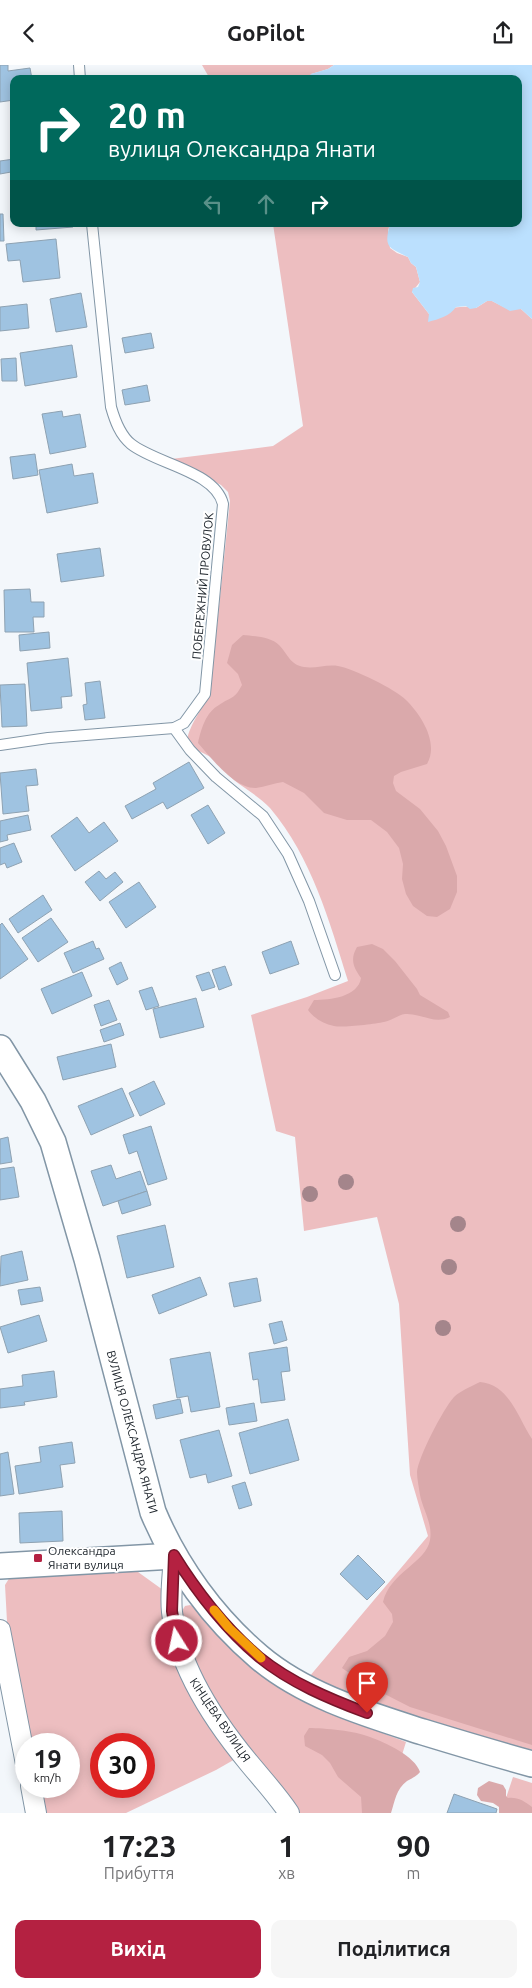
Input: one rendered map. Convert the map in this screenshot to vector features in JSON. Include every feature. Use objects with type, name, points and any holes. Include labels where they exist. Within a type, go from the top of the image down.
[{"type":"street","name":"ВУЛИЦЯ ОЛЕКСАНДРА ЯНАТИ","points":[[0,1048],[32,1101],[53,1142],[87,1259],[153,1512],[174,1555],[191,1582],[229,1628],[260,1658],[285,1675],[334,1701],[384,1719],[532,1764]]},
{"type":"street","points":[[0,1566],[174,1555]]},
{"type":"street","name":"КІНЦЕВА ВУЛИЦЯ","points":[[174,1555],[172,1611],[177,1641],[188,1671],[214,1715],[248,1762],[275,1792],[289,1813]]},
{"type":"street","points":[[0,1631],[20,1733]]},
{"type":"street","points":[[33,1798],[36,1813]]},
{"type":"lane","name":"ПОБЕРЕЖНИЙ ПРОВУЛОК","points":[[92,227],[111,407],[116,423],[132,445],[216,488],[223,504],[205,694],[184,723],[174,728]]},
{"type":"lane","points":[[0,745],[48,738],[174,728],[190,750],[216,777],[263,815],[283,846],[310,901],[334,975]]},
{"type":"shaded area","points":[[202,65],[334,65],[311,75],[208,75]]},
{"type":"shaded area","points":[[273,227],[389,227],[390,248],[408,257],[416,267],[420,282],[412,292],[429,314],[458,307],[476,308],[487,301],[492,301],[504,307],[521,309],[532,319],[532,1752],[385,1709],[309,1677],[428,1536],[410,1475],[399,1304],[377,1217],[304,1231],[295,1137],[276,1131],[251,1015],[307,997],[348,981],[318,890],[285,827],[266,804],[234,780],[212,758],[192,747],[188,741],[189,731],[210,693],[230,501],[228,492],[221,485],[171,459],[273,446],[303,426]]},
{"type":"shaded area","points":[[243,635],[262,637],[276,642],[292,662],[299,666],[338,666],[364,675],[401,696],[418,714],[430,739],[430,756],[427,764],[394,776],[393,783],[396,791],[420,809],[438,831],[446,846],[457,876],[457,892],[450,909],[437,917],[427,916],[413,906],[406,894],[402,879],[403,864],[399,848],[387,832],[371,820],[347,820],[324,813],[304,793],[283,782],[256,788],[240,784],[224,771],[198,743],[207,716],[214,708],[235,696],[242,685],[238,674],[227,663],[232,645]]},
{"type":"shaded area","points":[[372,944],[383,949],[395,961],[420,995],[448,1012],[450,1017],[439,1020],[405,1014],[384,1022],[334,1026],[326,1024],[313,1016],[308,1010],[314,1000],[335,998],[355,989],[361,978],[353,963],[355,951],[357,947]]},
{"type":"shaded area","points":[[480,1382],[490,1384],[506,1395],[532,1439],[532,1745],[410,1707],[365,1684],[342,1668],[349,1657],[367,1651],[385,1636],[393,1622],[392,1614],[383,1602],[387,1592],[400,1575],[422,1555],[427,1548],[431,1534],[420,1495],[417,1478],[418,1465],[426,1445],[449,1403],[454,1397]]},
{"type":"shaded area","points":[[100,1567],[138,1572],[163,1590],[237,1758],[126,1813],[44,1813],[41,1798],[80,1798],[80,1733],[28,1733],[8,1640],[5,1585],[10,1577]]},
{"type":"shaded area","points":[[190,1605],[194,1607],[220,1637],[328,1712],[406,1742],[384,1813],[296,1813],[220,1710],[182,1637],[182,1611],[185,1606]]},
{"type":"shaded area","points":[[309,1728],[349,1732],[377,1740],[392,1746],[406,1755],[420,1772],[400,1788],[391,1813],[362,1813],[361,1797],[338,1777],[330,1763],[322,1755],[305,1746],[304,1736]]},
{"type":"shaded area","points":[[513,1777],[532,1783],[532,1813],[501,1813]]},
{"type":"shaded area","points":[[489,1781],[503,1785],[508,1798],[518,1799],[526,1803],[532,1807],[532,1813],[499,1813],[499,1807],[493,1803],[481,1801],[477,1795],[478,1788]]},
{"type":"water","points":[[334,65],[532,65],[532,319],[521,309],[510,311],[492,301],[487,301],[476,308],[456,307],[447,315],[428,322],[429,314],[412,292],[413,288],[418,287],[420,282],[416,267],[408,257],[391,248],[387,237],[389,227],[522,227],[522,75],[311,75]]},
{"type":"building","points":[[0,65],[8,65],[8,71],[30,68],[31,75],[10,75],[10,101],[0,102]]},
{"type":"building","points":[[10,160],[10,172],[0,174],[0,161]]},
{"type":"building","points":[[0,214],[3,214],[4,241],[0,241]]},
{"type":"building","points":[[36,227],[73,227],[36,230]]},
{"type":"building","points":[[56,239],[60,278],[23,282],[20,260],[8,261],[6,244]]},
{"type":"building","points":[[81,293],[87,327],[56,332],[50,299]]},
{"type":"building","points":[[27,304],[29,328],[0,331],[0,307]]},
{"type":"building","points":[[151,333],[154,348],[125,353],[122,338]]},
{"type":"building","points":[[72,345],[77,377],[25,386],[20,353]]},
{"type":"building","points":[[16,358],[17,381],[2,381],[1,359]]},
{"type":"building","points":[[147,385],[150,401],[125,405],[122,390]]},
{"type":"building","points":[[62,411],[63,417],[80,414],[86,447],[50,454],[42,414]]},
{"type":"building","points":[[35,454],[38,475],[13,479],[10,457]]},
{"type":"building","points":[[72,464],[74,476],[93,473],[98,503],[47,513],[39,470]]},
{"type":"building","points":[[100,548],[104,576],[61,582],[57,554]]},
{"type":"building","points":[[30,589],[31,602],[44,602],[44,617],[33,617],[34,632],[5,632],[4,590]]},
{"type":"building","points":[[49,632],[50,648],[20,651],[19,635]]},
{"type":"building","points":[[68,658],[72,696],[61,697],[62,708],[31,711],[27,663]]},
{"type":"building","points":[[100,681],[105,718],[85,720],[83,705],[87,704],[85,683]]},
{"type":"building","points":[[25,684],[27,726],[2,727],[0,685]]},
{"type":"building","points":[[189,762],[204,788],[167,809],[163,802],[132,819],[125,806],[156,789],[153,783]]},
{"type":"building","points":[[36,769],[38,785],[26,786],[29,811],[3,814],[0,773]]},
{"type":"building","points":[[208,805],[225,833],[208,844],[191,815]]},
{"type":"building","points":[[28,815],[31,830],[7,835],[8,840],[0,842],[0,821]]},
{"type":"building","points":[[77,817],[89,833],[104,822],[118,841],[75,871],[51,836]]},
{"type":"building","points":[[14,843],[22,862],[7,868],[5,863],[0,865],[0,848]]},
{"type":"building","points":[[99,871],[106,879],[115,872],[123,882],[100,901],[85,882]]},
{"type":"building","points":[[139,882],[156,907],[126,928],[109,902]]},
{"type":"building","points":[[43,895],[52,910],[18,933],[9,919]]},
{"type":"building","points":[[51,918],[68,942],[38,962],[22,938]]},
{"type":"building","points":[[2,923],[28,959],[0,979],[0,925]]},
{"type":"building","points":[[93,941],[96,949],[99,948],[104,959],[73,973],[64,953]]},
{"type":"building","points":[[291,941],[299,964],[270,974],[262,952]]},
{"type":"building","points":[[121,962],[128,979],[117,985],[109,968]]},
{"type":"building","points":[[225,966],[232,985],[219,990],[212,970]]},
{"type":"building","points":[[82,972],[92,996],[52,1014],[41,989]]},
{"type":"building","points":[[209,972],[215,987],[202,991],[196,976]]},
{"type":"building","points":[[152,987],[159,1006],[146,1010],[139,991]]},
{"type":"building","points":[[196,998],[204,1027],[160,1038],[153,1009]]},
{"type":"building","points":[[109,1000],[117,1020],[101,1026],[94,1005]]},
{"type":"building","points":[[120,1023],[124,1035],[104,1042],[100,1030]]},
{"type":"building","points":[[111,1044],[116,1067],[63,1080],[57,1057]]},
{"type":"building","points":[[154,1081],[165,1104],[140,1116],[129,1093]]},
{"type":"building","points":[[122,1088],[134,1116],[91,1135],[78,1106]]},
{"type":"building","points":[[151,1126],[167,1179],[148,1185],[137,1151],[129,1154],[123,1135]]},
{"type":"building","points":[[8,1137],[12,1162],[0,1164],[0,1139]]},
{"type":"building","points":[[111,1165],[116,1179],[140,1171],[147,1191],[103,1206],[91,1171]]},
{"type":"building","points":[[14,1167],[19,1197],[0,1200],[0,1169]]},
{"type":"building","points":[[147,1191],[151,1205],[122,1214],[118,1201]]},
{"type":"building","points":[[165,1225],[174,1267],[127,1278],[117,1236]]},
{"type":"building","points":[[22,1251],[28,1280],[0,1286],[1,1256]]},
{"type":"building","points":[[200,1277],[207,1295],[159,1314],[152,1295]]},
{"type":"building","points":[[257,1278],[261,1301],[234,1307],[229,1283]]},
{"type":"building","points":[[40,1287],[43,1301],[21,1305],[18,1290]]},
{"type":"building","points":[[39,1315],[47,1341],[8,1353],[0,1327]]},
{"type":"building","points":[[282,1321],[287,1340],[274,1344],[269,1324]]},
{"type":"building","points":[[287,1347],[290,1371],[281,1372],[285,1400],[261,1403],[258,1379],[253,1380],[249,1353]]},
{"type":"building","points":[[210,1352],[220,1407],[191,1412],[188,1396],[177,1398],[170,1359]]},
{"type":"building","points":[[54,1371],[57,1397],[24,1402],[25,1405],[0,1408],[0,1389],[23,1386],[22,1375]]},
{"type":"building","points":[[180,1399],[183,1413],[156,1419],[153,1405]]},
{"type":"building","points":[[254,1403],[257,1421],[229,1425],[226,1408]]},
{"type":"building","points":[[288,1419],[299,1460],[250,1474],[239,1433]]},
{"type":"building","points":[[219,1430],[232,1476],[208,1483],[206,1474],[190,1478],[180,1440]]},
{"type":"building","points":[[72,1442],[75,1463],[60,1465],[63,1487],[19,1494],[15,1466],[41,1462],[39,1447]]},
{"type":"building","points":[[8,1452],[14,1494],[0,1496],[0,1454]]},
{"type":"building","points":[[245,1482],[252,1505],[239,1509],[232,1486]]},
{"type":"building","points":[[62,1511],[63,1541],[20,1543],[19,1513]]},
{"type":"building","points":[[358,1555],[385,1582],[367,1600],[340,1574]]},
{"type":"building","points":[[454,1794],[497,1809],[496,1813],[447,1813]]},
{"type":"slow traffic","points":[[214,1610],[229,1628],[261,1658]]},
{"type":"place","name":"Олександра Янати вулиця","points":[[38,1558]]},
{"type":"route","points":[[177,1641],[172,1611],[174,1555],[191,1582],[229,1628],[260,1658],[305,1687],[334,1701],[367,1713]]}]
